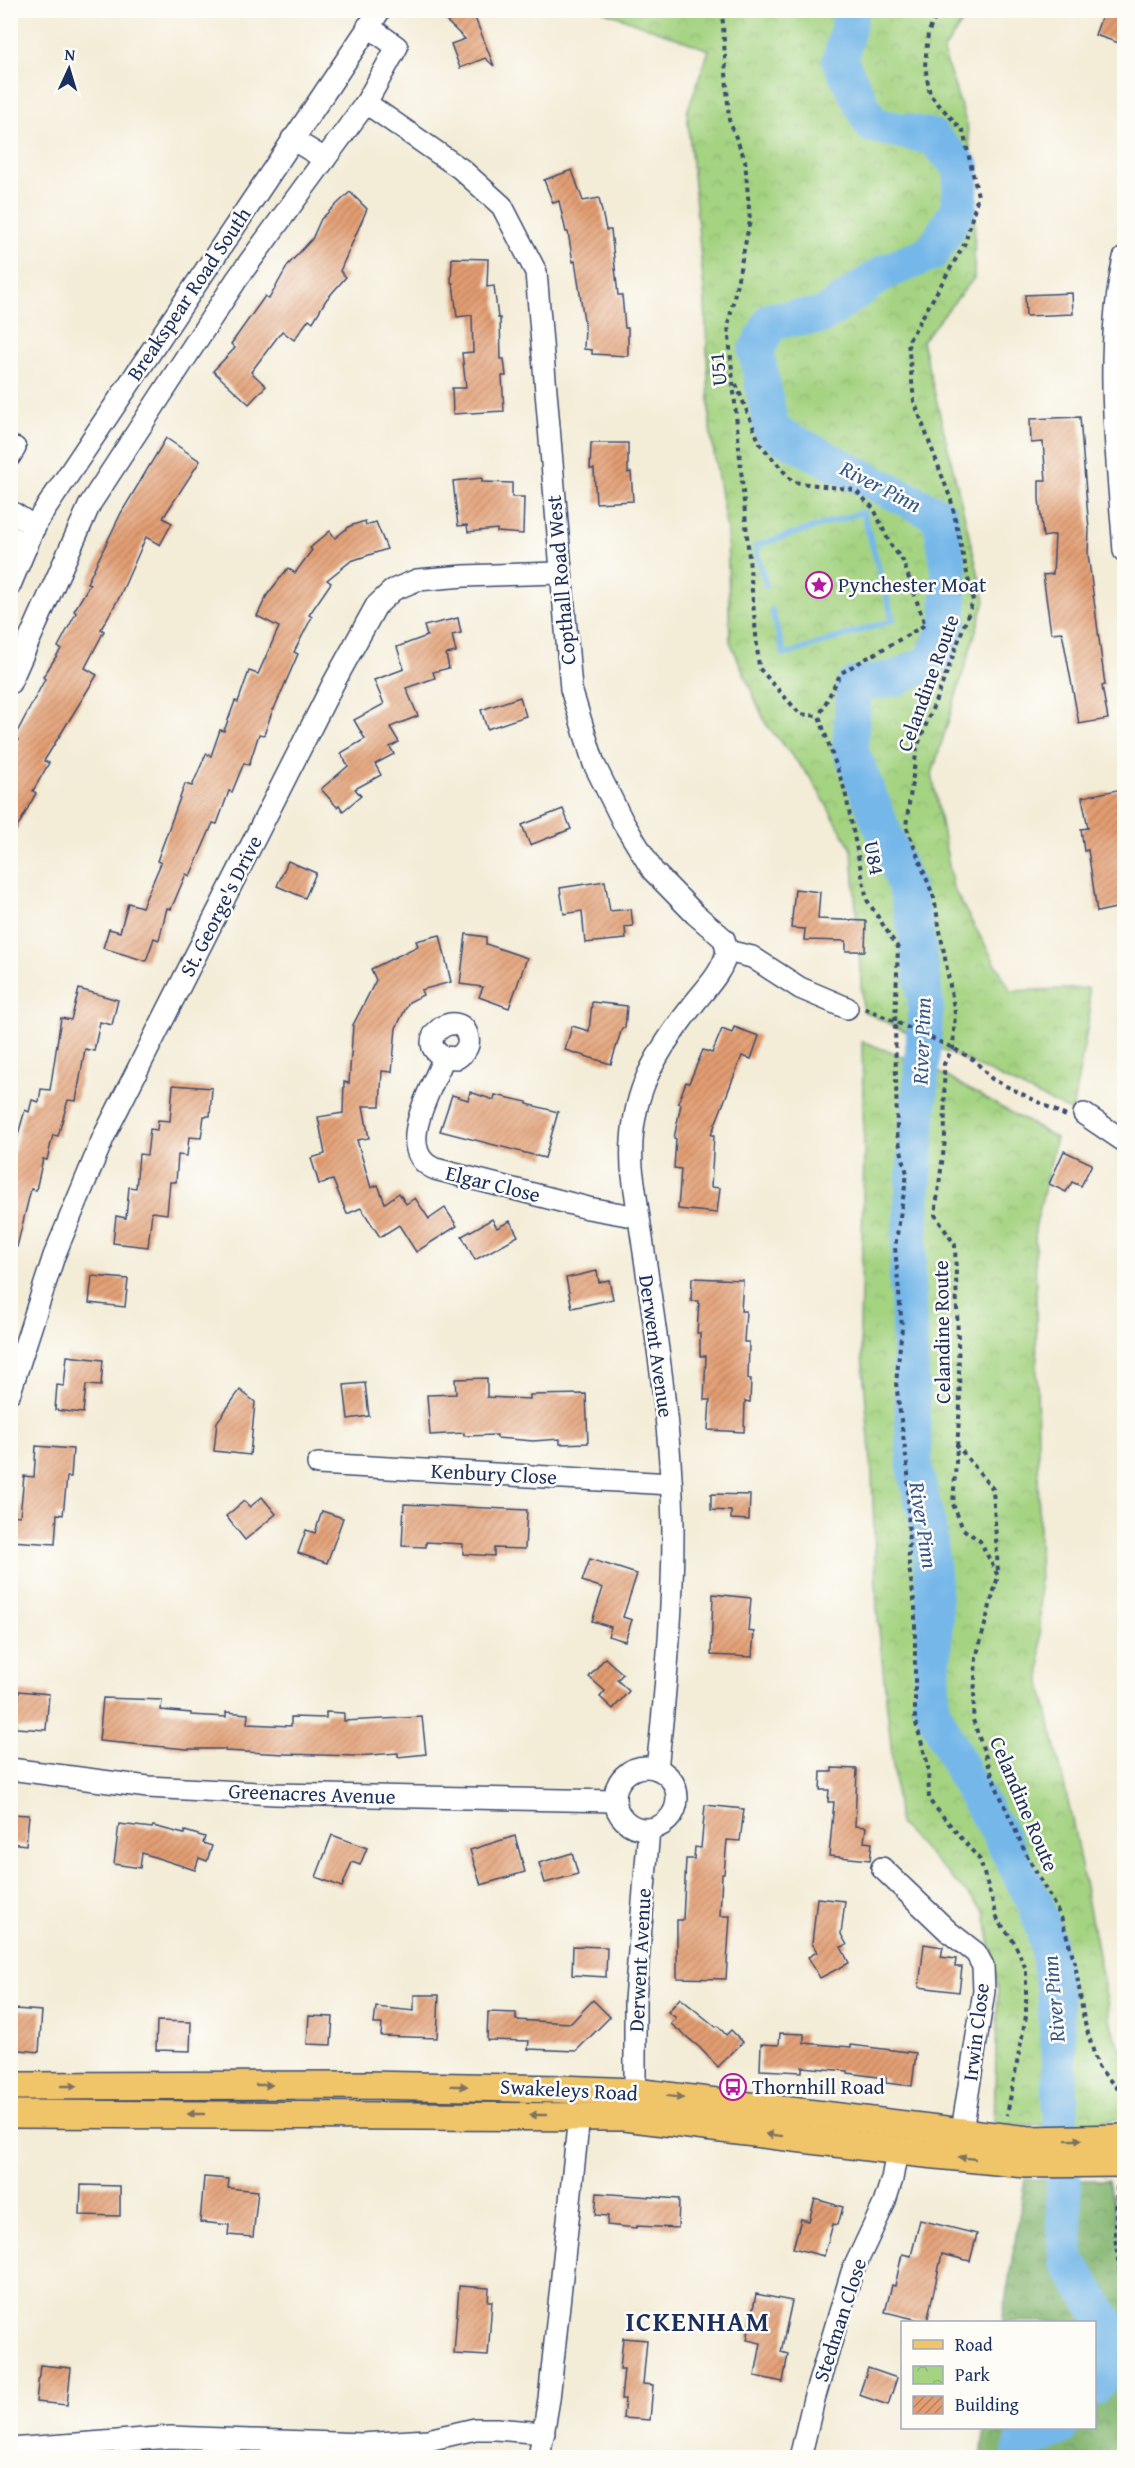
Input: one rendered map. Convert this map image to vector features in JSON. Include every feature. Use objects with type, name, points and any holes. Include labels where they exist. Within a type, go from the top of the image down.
[{"type":"main road","points":[[366,2114],[368,2085]]},
{"type":"main road","name":"Swakeleys Road","points":[[10,2086],[456,2085],[635,2092],[962,2131],[1019,2147]]},
{"type":"main road","name":"Swakeleys Road","points":[[10,2114],[366,2114],[639,2118],[886,2149],[1019,2147],[1117,2154]]},
{"type":"main road","points":[[878,2120],[886,2149]]},
{"type":"street","points":[[10,683],[90,504],[237,279],[366,103],[397,47],[374,18]]},
{"type":"street","name":"Breakspear Road South","points":[[10,585],[24,536],[60,488],[374,18]]},
{"type":"street","name":"Copthall Road West","points":[[366,103],[461,169],[502,206],[536,272],[559,573],[571,689],[594,764],[622,822],[653,871],[695,914],[724,939],[727,951]]},
{"type":"street","points":[[292,139],[325,159]]},
{"type":"street","points":[[1125,258],[1116,295],[1125,551]]},
{"type":"street","points":[[60,488],[90,504]]},
{"type":"street","points":[[10,511],[24,536]]},
{"type":"street","name":"St. George's Drive","points":[[10,1392],[54,1256],[104,1136],[322,705],[376,606],[393,590],[417,580],[559,573]]},
{"type":"street","points":[[727,951],[752,957],[800,988],[847,1008]]},
{"type":"street","name":"Derwent Avenue","points":[[657,1769],[671,1641],[673,1532],[664,1399],[638,1217],[631,1150],[634,1114],[639,1095],[655,1058],[720,971],[727,951]]},
{"type":"street","name":"Elgar Close","points":[[444,1058],[414,1137],[416,1152],[424,1163],[435,1169],[518,1191],[638,1217]]},
{"type":"street","points":[[1084,1114],[1125,1141]]},
{"type":"street","name":"Kenbury Close","points":[[318,1464],[671,1484]]},
{"type":"street","points":[[646,1767],[666,1774],[673,1782],[677,1793],[677,1803],[673,1814],[666,1822],[649,1829],[628,1824],[620,1816],[615,1802],[615,1792],[626,1774],[646,1767]]},
{"type":"street","name":"Greenacres Avenue","points":[[10,1769],[148,1786],[275,1794],[615,1802]]},
{"type":"street","name":"Derwent Avenue","points":[[635,2092],[634,2000],[649,1829]]},
{"type":"street","name":"Irwin Close","points":[[882,1868],[950,1932],[976,1953],[983,1966],[984,1991],[962,2131]]},
{"type":"street","points":[[539,2457],[544,2433],[579,2116]]},
{"type":"street","name":"Stedman Close","points":[[800,2457],[814,2398],[852,2272],[884,2204],[892,2180],[886,2149]]},
{"type":"street","points":[[10,2449],[104,2444],[171,2437],[270,2448],[332,2443],[386,2444],[428,2440],[475,2429],[544,2433]]},
{"type":"path","name":"U51","points":[[722,10],[729,120],[745,160],[750,220],[728,326],[759,668],[800,714],[819,716]]},
{"type":"path","name":"Celandine Route","points":[[939,10],[928,33],[925,66],[930,95],[963,131],[978,196],[965,243],[908,342],[914,401],[951,500],[973,601],[917,747],[906,826],[933,898],[955,1013],[953,1048],[944,1064],[945,1140],[935,1215],[955,1245],[960,1405],[954,1504],[963,1529],[980,1541],[998,1576],[976,1658],[973,1720],[996,1786],[1025,1852],[1061,1917],[1075,1963],[1084,2020],[1098,2067],[1125,2096]]},
{"type":"path","points":[[734,377],[760,444],[793,482],[855,490],[874,509],[890,544],[903,561],[925,625],[841,673],[819,716]]},
{"type":"path","name":"U84","points":[[819,716],[845,791],[867,900],[898,948],[895,1022],[897,1134],[908,1174],[895,1247],[902,1328],[896,1383],[908,1472],[909,1567],[915,1607],[915,1720],[928,1764],[929,1800],[980,1860],[998,1920],[1014,1942],[1026,1969],[1026,2016],[1019,2147]]},
{"type":"path","points":[[847,1008],[866,1008],[953,1048],[974,1060],[992,1079],[1068,1117],[1084,1114]]},
{"type":"path","points":[[956,1444],[993,1489],[998,1576]]},
{"type":"path","points":[[1117,2154],[1115,2237],[1125,2305]]},
{"type":"green space","points":[[603,11],[970,11],[943,51],[967,125],[975,185],[974,278],[922,341],[985,601],[932,774],[953,888],[1011,991],[1088,988],[1090,1012],[1072,1112],[863,1011],[852,850],[812,780],[766,724],[730,641],[727,532],[710,429],[705,300],[687,112],[709,50]]},
{"type":"green space","points":[[862,1041],[931,1068],[1056,1138],[1035,1229],[1041,1683],[1073,1824],[1112,2028],[1124,2057],[1124,2118],[1075,2125],[994,2125],[998,1987],[985,1912],[899,1824],[877,1610],[872,1475],[860,1331],[864,1153]]},
{"type":"green space","points":[[1025,2179],[1108,2180],[1124,2248],[1124,2457],[981,2457],[985,2429],[1096,2429],[1096,2321],[1002,2321]]},
{"type":"building","points":[[435,10],[472,10],[494,66],[485,58],[460,68],[451,44],[465,39]]},
{"type":"building","points":[[1104,10],[1125,10],[1125,45],[1095,35]]},
{"type":"building","points":[[572,170],[583,201],[599,198],[606,230],[611,230],[618,295],[622,295],[625,328],[628,328],[628,356],[592,354],[592,350],[584,349],[585,327],[575,261],[573,262],[568,232],[566,232],[559,201],[553,203],[544,180]]},
{"type":"building","points":[[350,192],[367,209],[340,271],[346,277],[326,300],[313,322],[309,319],[294,340],[282,331],[251,372],[266,386],[249,404],[213,371],[235,348],[231,344],[265,296],[269,299],[288,265],[312,239],[321,219]]},
{"type":"building","points":[[452,258],[488,259],[487,287],[494,286],[498,318],[500,318],[501,359],[504,359],[506,376],[502,376],[504,411],[453,414],[452,388],[466,388],[462,353],[473,352],[472,315],[457,317],[453,283],[451,283]]},
{"type":"building","points":[[1072,293],[1073,314],[1026,316],[1025,295]]},
{"type":"building","points":[[1080,417],[1089,530],[1088,554],[1105,685],[1102,686],[1108,719],[1079,724],[1062,632],[1051,633],[1043,575],[1053,574],[1055,535],[1043,537],[1039,480],[1046,480],[1043,442],[1031,443],[1030,419]]},
{"type":"building","points":[[166,438],[200,461],[163,518],[172,523],[160,545],[146,537],[119,598],[101,629],[104,631],[85,668],[97,675],[44,761],[49,763],[10,841],[10,752],[18,740],[14,738],[45,679],[43,677],[61,649],[58,647],[76,613],[74,611],[90,584],[87,583],[121,513]]},
{"type":"building","points":[[591,443],[628,443],[628,473],[631,472],[633,501],[596,503],[594,469],[590,469]]},
{"type":"building","points":[[482,478],[482,482],[512,483],[512,497],[524,497],[523,534],[497,532],[497,529],[468,532],[467,525],[458,526],[453,481]]},
{"type":"building","points":[[365,521],[366,525],[376,522],[387,549],[351,561],[327,580],[331,583],[309,615],[312,617],[294,652],[298,654],[264,735],[259,734],[249,765],[244,763],[232,792],[229,791],[217,824],[213,823],[190,876],[186,874],[171,909],[167,908],[159,940],[154,938],[146,961],[103,948],[109,929],[120,932],[128,903],[142,907],[161,863],[157,861],[185,784],[192,786],[206,754],[211,756],[220,730],[224,731],[235,701],[238,702],[249,671],[258,674],[279,627],[257,616],[267,595],[288,568],[295,573],[312,550],[310,548],[330,531],[335,538],[350,526]]},
{"type":"building","points":[[458,618],[461,633],[452,635],[456,652],[446,654],[449,668],[433,672],[435,678],[406,688],[418,716],[390,727],[399,742],[390,747],[394,754],[375,764],[381,775],[355,789],[361,796],[343,811],[321,789],[348,766],[341,753],[365,739],[354,720],[384,704],[374,680],[404,669],[397,647],[427,636],[424,626]]},
{"type":"building","points":[[520,697],[526,716],[487,729],[481,710]]},
{"type":"building","points":[[1122,789],[1125,800],[1125,906],[1097,912],[1088,850],[1084,851],[1081,829],[1088,828],[1082,797]]},
{"type":"building","points":[[563,809],[571,829],[530,845],[522,825]]},
{"type":"building","points":[[288,861],[316,873],[305,898],[277,886]]},
{"type":"building","points":[[605,881],[610,911],[631,909],[633,926],[625,927],[626,939],[585,943],[582,911],[564,914],[560,888]]},
{"type":"building","points":[[795,889],[820,892],[818,919],[866,921],[865,951],[846,951],[846,941],[804,940],[805,929],[791,928]]},
{"type":"building","points":[[466,934],[486,937],[486,944],[527,958],[509,1008],[479,997],[483,987],[460,984]]},
{"type":"building","points":[[440,935],[451,982],[421,990],[423,995],[409,1002],[396,1028],[392,1072],[382,1071],[380,1106],[363,1106],[369,1138],[357,1140],[371,1188],[378,1185],[385,1203],[399,1193],[406,1204],[415,1198],[429,1219],[445,1208],[457,1226],[416,1252],[399,1225],[380,1237],[361,1208],[347,1214],[333,1180],[319,1184],[311,1158],[325,1154],[318,1117],[343,1113],[344,1082],[349,1083],[353,1025],[376,980],[371,969],[418,946],[416,941]]},
{"type":"building","points":[[79,989],[118,1000],[112,1025],[100,1022],[94,1051],[85,1049],[76,1101],[68,1100],[58,1136],[53,1135],[47,1160],[43,1159],[36,1190],[31,1189],[17,1247],[10,1246],[10,1169],[19,1131],[25,1110],[29,1112],[32,1100],[39,1102],[41,1089],[50,1090],[61,1018],[71,1020]]},
{"type":"building","points":[[592,1002],[627,1006],[625,1028],[622,1028],[611,1064],[565,1050],[572,1026],[589,1031]]},
{"type":"building","points":[[734,1027],[759,1036],[751,1059],[742,1056],[711,1135],[714,1135],[711,1187],[720,1188],[717,1213],[678,1209],[681,1169],[674,1168],[676,1139],[674,1138],[681,1104],[678,1103],[703,1050],[712,1053],[722,1029],[732,1033]]},
{"type":"building","points":[[173,1085],[212,1088],[210,1116],[204,1116],[201,1138],[189,1137],[187,1156],[178,1155],[176,1182],[170,1182],[167,1214],[152,1212],[148,1247],[113,1243],[116,1216],[126,1218],[129,1187],[136,1188],[139,1154],[147,1155],[150,1129],[157,1130],[158,1120],[170,1121]]},
{"type":"building","points":[[470,1092],[494,1100],[495,1095],[527,1102],[527,1104],[558,1112],[545,1158],[440,1131],[452,1095],[468,1100]]},
{"type":"building","points":[[1064,1151],[1092,1164],[1081,1186],[1072,1182],[1066,1192],[1049,1184]]},
{"type":"building","points":[[492,1219],[497,1228],[510,1221],[518,1236],[475,1260],[462,1236]]},
{"type":"building","points":[[597,1271],[599,1282],[609,1280],[613,1299],[572,1308],[566,1278]]},
{"type":"building","points":[[92,1276],[128,1279],[125,1307],[89,1303]]},
{"type":"building","points":[[692,1278],[743,1280],[741,1311],[746,1311],[744,1342],[749,1342],[748,1379],[751,1379],[750,1402],[745,1401],[744,1432],[708,1430],[710,1400],[704,1400],[706,1356],[700,1356],[700,1333],[697,1333],[699,1301],[691,1301]]},
{"type":"building","points":[[67,1356],[103,1360],[101,1386],[86,1385],[83,1413],[55,1410],[57,1385],[64,1386]]},
{"type":"building","points":[[487,1378],[487,1397],[530,1399],[530,1395],[586,1394],[588,1443],[560,1444],[560,1439],[533,1441],[497,1438],[497,1435],[464,1436],[464,1433],[430,1435],[427,1395],[456,1394],[455,1379]]},
{"type":"building","points":[[365,1383],[369,1416],[348,1419],[344,1385]]},
{"type":"building","points":[[240,1390],[255,1402],[250,1455],[214,1451],[217,1422]]},
{"type":"building","points":[[36,1446],[73,1449],[71,1477],[67,1477],[63,1515],[57,1514],[55,1544],[11,1541],[12,1515],[20,1516],[24,1476],[34,1477]]},
{"type":"building","points":[[711,1494],[750,1495],[749,1520],[731,1519],[731,1511],[711,1510]]},
{"type":"building","points":[[262,1497],[276,1514],[245,1540],[226,1516],[244,1501],[250,1507]]},
{"type":"building","points":[[404,1504],[527,1510],[525,1549],[494,1548],[494,1556],[463,1554],[463,1544],[426,1542],[426,1547],[402,1546]]},
{"type":"building","points":[[322,1511],[343,1518],[327,1563],[298,1553],[306,1530],[315,1533]]},
{"type":"building","points":[[590,1559],[637,1574],[623,1617],[632,1620],[625,1641],[608,1636],[611,1627],[592,1621],[603,1588],[582,1581]]},
{"type":"building","points":[[713,1594],[751,1598],[748,1631],[754,1632],[752,1657],[711,1655]]},
{"type":"building","points":[[605,1658],[623,1674],[617,1680],[629,1691],[613,1709],[600,1697],[605,1691],[589,1677]]},
{"type":"building","points":[[19,1691],[49,1694],[46,1730],[16,1728],[16,1721],[10,1721],[10,1703],[18,1703]]},
{"type":"building","points":[[103,1698],[162,1700],[161,1710],[191,1713],[191,1715],[226,1717],[226,1712],[248,1714],[247,1724],[291,1726],[291,1717],[326,1718],[326,1712],[344,1713],[344,1721],[422,1717],[426,1754],[398,1757],[398,1753],[356,1756],[285,1754],[225,1751],[225,1749],[187,1749],[99,1741]]},
{"type":"building","points":[[832,1768],[857,1769],[855,1826],[866,1827],[864,1842],[872,1843],[870,1860],[829,1856],[834,1802],[828,1802],[829,1790],[820,1790],[821,1772],[832,1772]]},
{"type":"building","points":[[705,1805],[744,1809],[740,1841],[727,1840],[724,1874],[722,1874],[720,1916],[730,1916],[726,1979],[677,1978],[677,1920],[683,1920],[686,1859],[694,1859],[695,1847],[701,1848]]},
{"type":"building","points":[[10,1814],[29,1815],[26,1845],[10,1843]]},
{"type":"building","points":[[119,1824],[152,1828],[153,1826],[184,1834],[185,1831],[205,1837],[203,1843],[212,1846],[207,1861],[199,1858],[195,1870],[142,1853],[140,1868],[114,1864]]},
{"type":"building","points":[[332,1835],[367,1848],[360,1865],[352,1862],[342,1887],[316,1877]]},
{"type":"building","points":[[515,1836],[525,1872],[481,1885],[470,1850]]},
{"type":"building","points":[[572,1853],[578,1874],[545,1883],[539,1863]]},
{"type":"building","points":[[817,1898],[845,1901],[841,1934],[847,1945],[841,1947],[849,1963],[820,1978],[808,1957],[817,1952],[812,1943]]},
{"type":"building","points":[[924,1944],[943,1947],[941,1957],[956,1959],[955,1967],[962,1967],[959,1992],[919,1987]]},
{"type":"building","points":[[573,1946],[607,1947],[606,1977],[572,1975]]},
{"type":"building","points":[[414,1995],[439,1995],[437,2038],[381,2036],[382,2024],[374,2024],[376,2007],[414,2011]]},
{"type":"building","points":[[680,1998],[716,2027],[718,2026],[726,2035],[731,2030],[743,2042],[718,2067],[699,2047],[671,2024],[676,2018],[668,2012]]},
{"type":"building","points":[[593,2000],[610,2017],[576,2051],[528,2049],[529,2041],[487,2040],[488,2012],[516,2013],[516,2020],[571,2023]]},
{"type":"building","points":[[15,2009],[42,2011],[39,2052],[11,2049]]},
{"type":"building","points":[[309,2016],[333,2017],[331,2045],[307,2044]]},
{"type":"building","points":[[157,2021],[191,2022],[190,2051],[156,2050]]},
{"type":"building","points":[[780,2033],[804,2034],[804,2043],[851,2047],[851,2045],[916,2053],[912,2086],[886,2083],[886,2078],[848,2073],[848,2071],[802,2067],[802,2072],[760,2070],[761,2044],[779,2045]]},
{"type":"building","points":[[204,2177],[229,2179],[228,2188],[258,2191],[253,2237],[228,2235],[229,2225],[200,2222]]},
{"type":"building","points":[[81,2185],[120,2186],[120,2216],[80,2215]]},
{"type":"building","points":[[597,2193],[679,2199],[678,2228],[607,2225],[608,2216],[595,2215]]},
{"type":"building","points":[[815,2199],[843,2207],[838,2225],[833,2224],[824,2256],[793,2248],[801,2219],[809,2221]]},
{"type":"building","points":[[920,2220],[977,2234],[970,2261],[942,2254],[927,2321],[885,2312],[892,2285],[895,2286],[902,2254],[911,2256]]},
{"type":"building","points":[[459,2286],[489,2288],[488,2301],[492,2301],[488,2356],[454,2354]]},
{"type":"building","points":[[756,2294],[792,2301],[781,2352],[788,2354],[783,2382],[755,2376],[761,2343],[747,2340]]},
{"type":"building","points":[[623,2338],[647,2340],[643,2384],[653,2385],[650,2420],[623,2418],[625,2399],[621,2399],[624,2369],[620,2369]]},
{"type":"building","points":[[40,2365],[71,2368],[67,2405],[36,2402]]},
{"type":"building","points":[[868,2368],[897,2378],[888,2405],[859,2395]]},
{"type":"waterway","name":"River Pinn","points":[[852,10],[840,61],[872,125],[932,137],[962,168],[959,207],[932,253],[885,272],[822,316],[772,320],[756,351],[772,431],[940,516],[949,569],[949,620],[933,660],[897,678],[854,685],[850,748],[905,885],[915,926],[926,1006],[907,1276],[915,1470],[929,1530],[935,1617],[931,1706],[969,1785],[999,1833],[1036,1905],[1047,1942],[1055,1998],[1059,2063],[1066,2259],[1120,2344],[1096,2385]]},
{"type":"waterway","points":[[766,586],[755,546],[863,512],[893,620],[784,655],[772,610]]},
{"type":"waterway","name":"River Pinn","points":[[1020,2458],[1022,2444],[1058,2429]]},
{"type":"place","name":"Pynchester Moat","points":[[819,585]]},
{"type":"place","name":"Thornhill Road","points":[[733,2087]]},
{"type":"district","name":"ICKENHAM","points":[[698,2322]]}]
